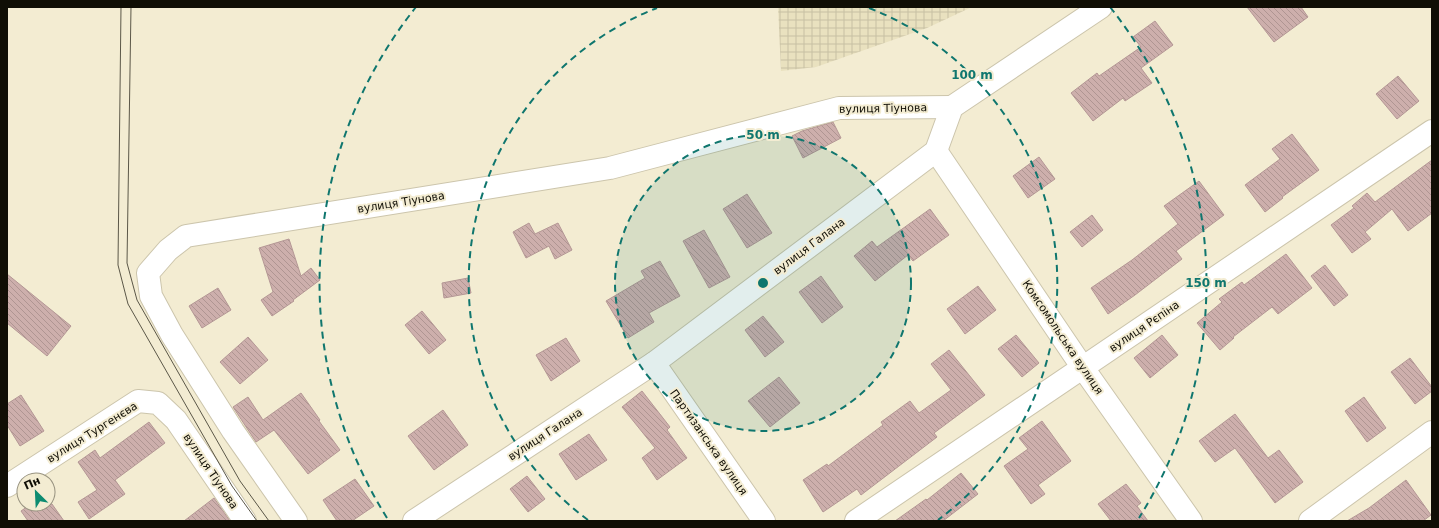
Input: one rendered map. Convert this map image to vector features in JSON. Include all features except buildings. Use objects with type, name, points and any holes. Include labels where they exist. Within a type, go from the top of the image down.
[{"type":"street","points":[[936,151],[952,107],[1101,7]]},
{"type":"street","name":"вулиця Тіунова","points":[[296,521],[233,432],[172,335],[151,296],[148,273],[168,250],[186,236],[610,168],[839,108],[952,107]]},
{"type":"street","name":"вулиця Рєпіна","points":[[856,521],[1432,131]]},
{"type":"street","name":"вулиця Галана","points":[[414,521],[654,363],[936,151]]},
{"type":"street","name":"Комсомольська вулиця","points":[[936,151],[1083,368],[1191,521]]},
{"type":"street","name":"Партизанська вулиця","points":[[654,363],[764,521]]},
{"type":"street","name":"вулиця Тургенєва","points":[[7,486],[138,401],[158,403],[176,420]]},
{"type":"street","name":"вулиця Тіунова","points":[[176,420],[245,521]]},
{"type":"street","points":[[1310,521],[1432,432]]},
{"type":"shaded area","points":[[778,7],[972,7],[927,28],[816,67],[781,71]]},
{"type":"tram line","points":[[121,7],[118,265],[128,304],[232,486],[257,521]]},
{"type":"tram line","points":[[131,7],[127,263],[137,300],[240,481],[269,521]]}]
